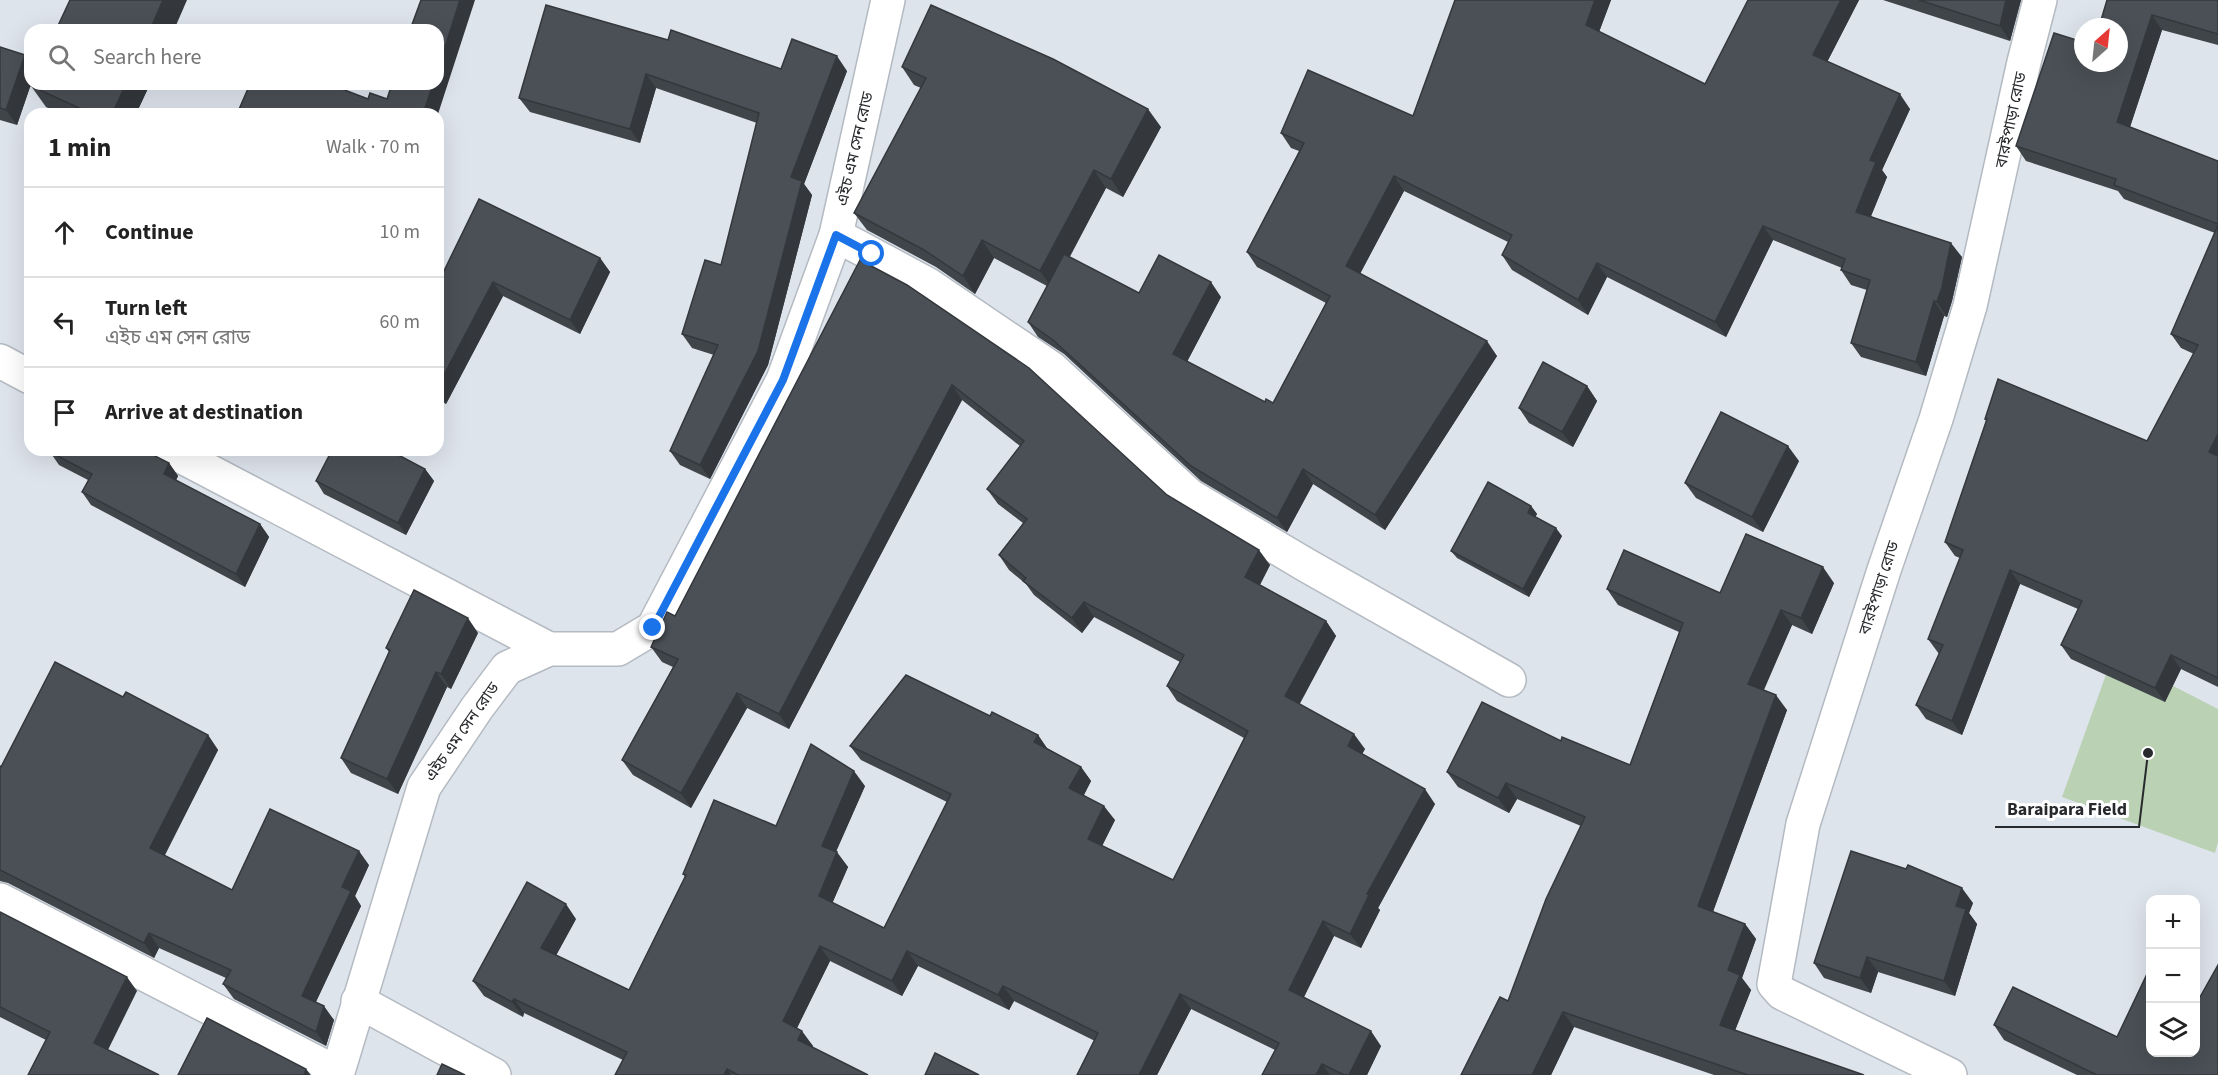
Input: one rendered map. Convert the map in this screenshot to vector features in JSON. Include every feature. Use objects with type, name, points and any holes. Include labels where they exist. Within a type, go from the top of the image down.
[{"type":"street","name":"এইচ এম সেন রোড","points":[[337,1074],[424,788],[477,708],[507,668],[549,649],[618,649],[653,628],[783,380],[836,235],[888,0]]},
{"type":"street","name":"বারইপাড়া রোড","points":[[1950,1075],[1782,993],[1774,984],[1803,824],[1884,570],[1936,419],[1970,306],[2040,0]]},
{"type":"street","points":[[836,235],[927,284],[1052,368],[1190,496],[1306,565],[1509,680]]},
{"type":"street","points":[[0,361],[24,374]]},
{"type":"street","points":[[180,456],[549,649]]},
{"type":"street","points":[[0,900],[337,1074]]},
{"type":"street","points":[[358,1001],[494,1075]]},
{"type":"green space","points":[[2113,655],[2218,709],[2218,842],[2215,853],[2062,797]]},
{"type":"building","points":[[70,0],[163,0],[153,24],[59,24]]},
{"type":"building","points":[[421,0],[460,0],[444,50],[444,24],[412,24]]},
{"type":"building","points":[[1455,0],[1595,0],[1586,25],[1705,84],[1748,0],[1841,0],[1813,55],[1900,94],[1870,160],[1876,162],[1856,212],[1951,243],[1942,287],[1937,302],[1934,301],[1916,362],[1851,343],[1870,280],[1841,270],[1845,259],[1763,226],[1715,322],[1597,263],[1578,300],[1502,255],[1512,235],[1394,176],[1346,266],[1487,341],[1375,515],[1303,469],[1277,518],[1191,466],[1053,340],[1028,322],[1064,254],[1139,293],[1159,255],[1211,282],[1173,354],[1265,402],[1266,399],[1273,403],[1330,296],[1247,252],[1304,143],[1281,133],[1308,70],[1413,116]]},
{"type":"building","points":[[1919,0],[2006,0],[2000,26]]},
{"type":"building","points":[[2107,0],[2218,0],[2218,34],[2152,15],[2117,122],[2218,161],[2218,224],[2114,185],[2116,179],[2016,146],[2054,33],[2074,39],[2074,72],[2128,72],[2128,18],[2102,18]]},
{"type":"building","points":[[546,5],[668,40],[671,30],[781,69],[792,39],[837,56],[791,177],[802,181],[758,351],[700,465],[670,451],[718,345],[682,334],[705,260],[721,265],[759,113],[646,74],[630,129],[519,98]]},
{"type":"building","points":[[931,5],[1053,59],[1148,109],[1111,179],[1094,170],[1040,271],[982,240],[963,276],[924,250],[854,213],[926,78],[902,67]]},
{"type":"building","points":[[0,47],[24,55],[24,58],[6,110],[0,108]]},
{"type":"building","points":[[40,90],[123,90],[115,108],[79,108]]},
{"type":"building","points":[[247,90],[345,90],[368,99],[370,93],[387,99],[390,90],[431,90],[425,108],[240,108]]},
{"type":"building","points":[[479,199],[600,258],[570,320],[493,282],[444,375],[444,271]]},
{"type":"building","points":[[2218,225],[2218,434],[2209,452],[2218,456],[2218,678],[2171,655],[2155,688],[2061,645],[2082,601],[2010,570],[1952,721],[1916,705],[1943,645],[1928,639],[1963,550],[1945,542],[1987,419],[1985,419],[1998,379],[2147,441],[2198,345],[2171,334]]},
{"type":"building","points":[[860,260],[907,285],[1029,368],[1167,495],[1259,550],[1245,577],[1326,621],[1285,696],[1354,734],[1348,746],[1425,789],[1367,894],[1369,895],[1350,934],[1323,921],[1289,990],[1371,1031],[1349,1075],[1344,1075],[1322,1064],[1316,1075],[1262,1075],[1279,1043],[1180,994],[1139,1075],[1077,1075],[1098,1033],[1003,986],[998,995],[907,951],[892,981],[820,946],[783,1021],[802,1031],[798,1040],[868,1075],[738,1075],[727,1069],[724,1075],[615,1075],[627,1052],[514,999],[512,1002],[473,981],[527,882],[566,904],[541,948],[629,990],[686,875],[683,874],[714,800],[776,826],[811,744],[854,771],[822,846],[837,852],[819,896],[884,928],[951,794],[850,746],[906,675],[990,716],[992,712],[1038,735],[1034,742],[1081,767],[1069,788],[1104,806],[1088,839],[1173,880],[1248,731],[1167,686],[1184,655],[1084,602],[1072,618],[1023,581],[1026,578],[999,555],[1027,519],[987,489],[1024,441],[952,385],[779,714],[737,693],[681,793],[622,760],[678,659],[651,647],[667,612],[675,616]]},
{"type":"building","points":[[1543,362],[1587,386],[1562,432],[1519,408]]},
{"type":"building","points":[[1721,412],[1788,446],[1752,517],[1685,483]]},
{"type":"building","points":[[58,456],[155,456],[169,463],[164,474],[260,524],[236,574],[82,492],[92,474]]},
{"type":"building","points":[[329,456],[400,456],[425,469],[398,523],[316,481]]},
{"type":"building","points":[[1488,482],[1531,506],[1528,513],[1556,528],[1523,589],[1451,551]]},
{"type":"building","points":[[1746,534],[1823,567],[1801,618],[1781,610],[1748,684],[1776,695],[1698,906],[1745,924],[1728,970],[1740,975],[1720,1025],[1864,1075],[1748,1075],[1563,1012],[1532,1075],[1461,1075],[1500,997],[1508,1001],[1546,899],[1585,817],[1506,783],[1498,798],[1447,772],[1482,702],[1561,741],[1562,737],[1630,765],[1683,623],[1607,589],[1624,550],[1720,593]]},
{"type":"building","points":[[414,590],[468,618],[441,674],[436,672],[387,779],[341,758],[390,650],[386,648]]},
{"type":"building","points":[[55,662],[123,697],[126,692],[208,735],[150,848],[232,890],[270,809],[359,851],[342,887],[351,891],[302,996],[324,1006],[316,1032],[223,984],[231,970],[149,933],[144,943],[0,870],[0,766]]},
{"type":"building","points":[[1851,851],[1906,869],[1908,865],[1962,888],[1956,906],[1966,909],[1944,981],[1867,957],[1860,978],[1814,963]]},
{"type":"building","points":[[0,912],[127,977],[94,1043],[159,1075],[28,1075],[50,1032],[0,1007]]},
{"type":"building","points":[[2218,965],[2218,1075],[2097,1075],[1994,1025],[2013,987],[2117,1037],[2146,976],[2146,1057],[2200,1057],[2200,997]]},
{"type":"building","points":[[207,1018],[306,1069],[304,1075],[178,1075]]},
{"type":"building","points":[[935,1053],[979,1075],[925,1075]]},
{"type":"building","points":[[442,1064],[465,1075],[437,1075]]},
{"type":"place","name":"Baraipara Field","points":[[2148,753]]},
{"type":"route","points":[[653,628],[783,380],[836,235],[872,254]]}]
